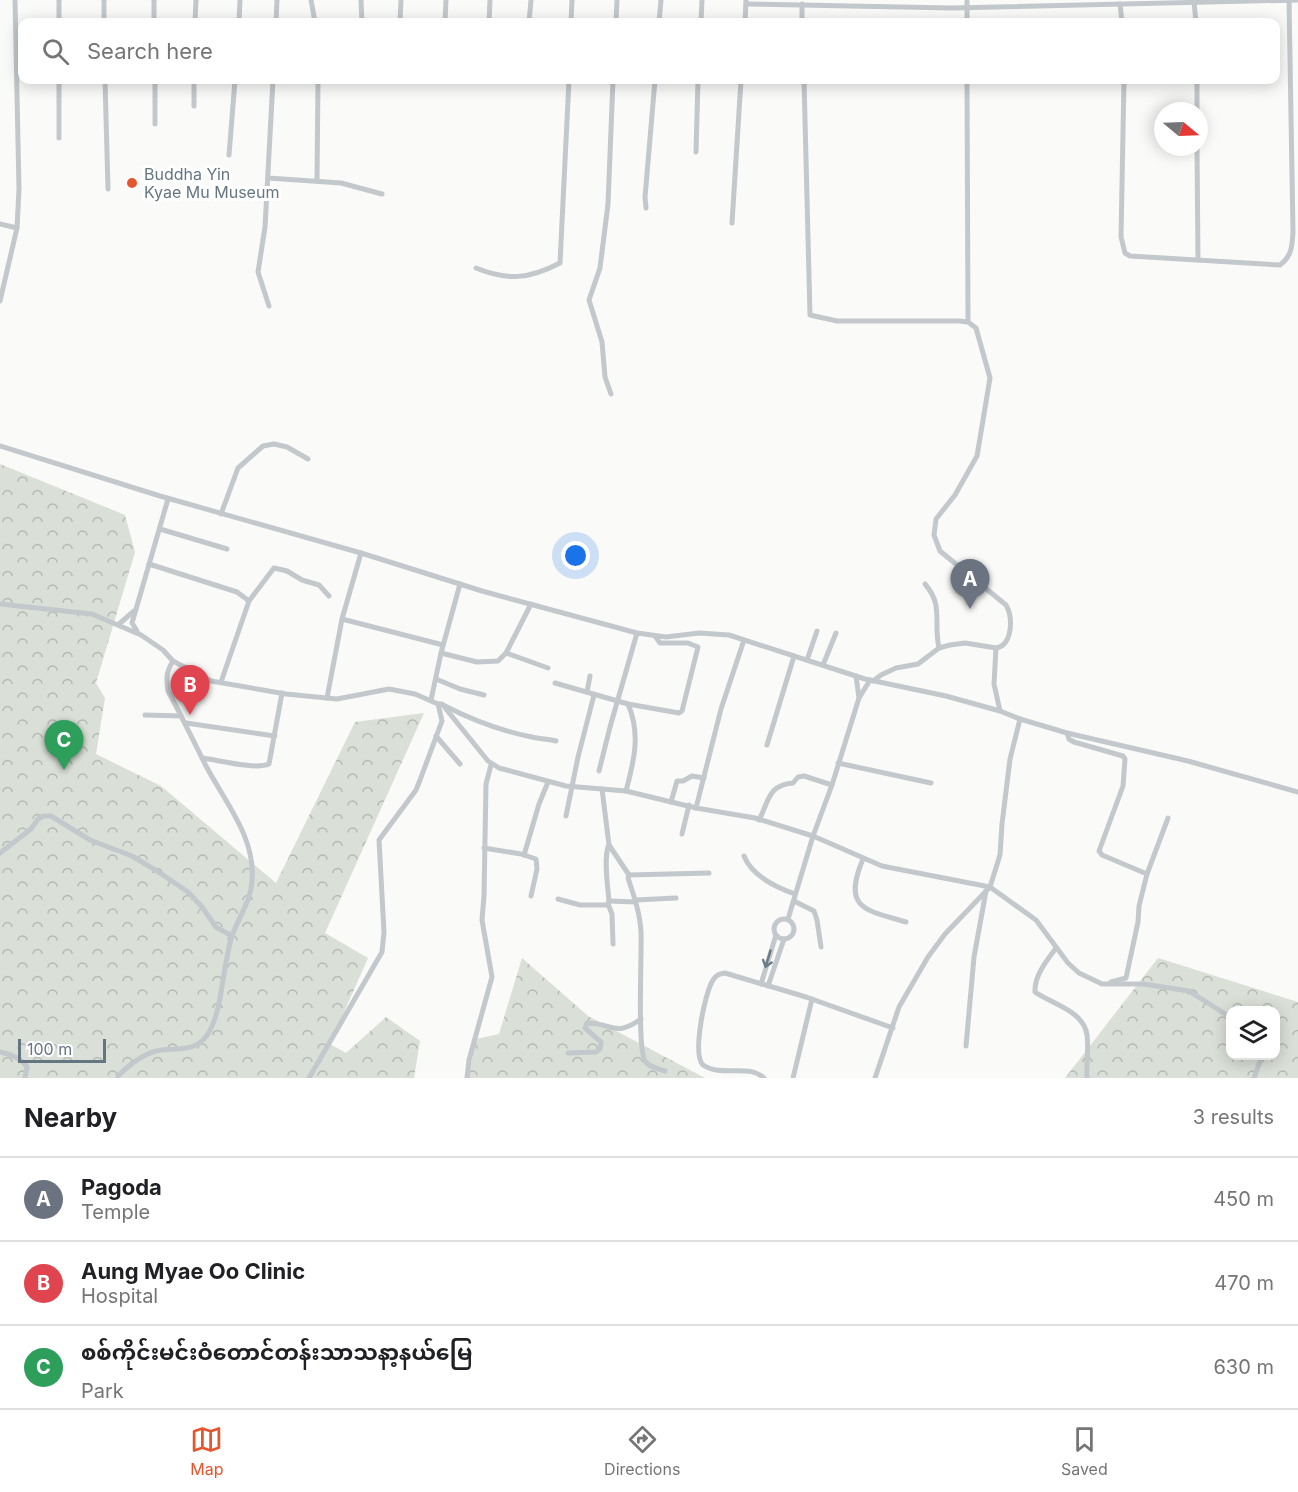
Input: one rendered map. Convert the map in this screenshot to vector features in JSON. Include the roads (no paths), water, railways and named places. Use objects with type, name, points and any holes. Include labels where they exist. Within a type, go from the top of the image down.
[{"type":"street","points":[[0,301],[17,228],[19,164],[15,0]]},
{"type":"street","points":[[59,0],[59,18]]},
{"type":"street","points":[[104,0],[104,18]]},
{"type":"street","points":[[154,0],[154,18]]},
{"type":"street","points":[[195,18],[196,0]]},
{"type":"street","points":[[239,18],[240,0]]},
{"type":"street","points":[[276,18],[277,0]]},
{"type":"street","points":[[311,0],[314,18]]},
{"type":"street","points":[[362,0],[362,18]]},
{"type":"street","points":[[400,18],[401,0]]},
{"type":"street","points":[[445,18],[446,0]]},
{"type":"street","points":[[489,18],[490,0]]},
{"type":"street","points":[[529,18],[531,0]]},
{"type":"street","points":[[571,18],[572,0]]},
{"type":"street","points":[[615,18],[617,0]]},
{"type":"street","points":[[659,18],[661,0]]},
{"type":"street","points":[[701,18],[702,0]]},
{"type":"street","points":[[967,0],[967,18]]},
{"type":"street","points":[[1124,84],[1122,248],[1125,253],[1131,256],[1280,265],[1288,259],[1292,249],[1290,0]]},
{"type":"street","points":[[745,18],[746,2],[967,8],[1092,2],[1120,4],[1298,0]]},
{"type":"street","points":[[1194,2],[1196,18]]},
{"type":"street","points":[[801,4],[802,18]]},
{"type":"street","points":[[1120,4],[1122,18]]},
{"type":"street","points":[[59,84],[59,138]]},
{"type":"street","points":[[105,84],[108,189]]},
{"type":"street","points":[[155,84],[155,124]]},
{"type":"street","points":[[194,84],[194,106]]},
{"type":"street","points":[[230,155],[235,84]]},
{"type":"street","points":[[269,306],[258,272],[265,227],[273,84]]},
{"type":"street","points":[[317,180],[318,84]]},
{"type":"street","points":[[476,268],[494,275],[526,277],[542,273],[560,263],[569,84]]},
{"type":"street","points":[[611,394],[605,377],[602,342],[589,300],[600,268],[608,204],[613,84]]},
{"type":"street","points":[[646,208],[655,84]]},
{"type":"street","points":[[696,153],[698,84]]},
{"type":"street","points":[[732,223],[741,84]]},
{"type":"street","points":[[788,920],[859,698],[871,681],[896,668],[918,664],[939,648],[965,643],[1002,647],[1007,642],[1011,617],[1006,605],[940,550],[933,535],[936,519],[955,495],[977,456],[990,378],[976,328],[968,322],[837,321],[810,315],[804,84]]},
{"type":"street","points":[[967,84],[968,322]]},
{"type":"street","points":[[1197,84],[1197,102]]},
{"type":"street","points":[[1197,156],[1198,260]]},
{"type":"street","points":[[268,178],[341,183],[382,194]]},
{"type":"street","points":[[0,224],[17,228]]},
{"type":"street","points":[[222,514],[238,468],[262,446],[274,444],[287,447],[308,459]]},
{"type":"street","points":[[0,446],[168,499],[638,633],[666,637],[699,633],[729,635],[871,681],[946,696],[1067,733],[1188,761],[1298,792]]},
{"type":"street","points":[[141,635],[132,623],[168,499]]},
{"type":"street","points":[[159,529],[227,549]]},
{"type":"street","points":[[327,698],[342,619],[361,553]]},
{"type":"street","points":[[149,564],[237,592],[249,601]]},
{"type":"street","points":[[221,682],[249,601],[274,568],[319,585],[329,596]]},
{"type":"street","points":[[431,700],[441,652],[460,584]]},
{"type":"street","points":[[925,584],[937,602],[939,648]]},
{"type":"street","points":[[0,604],[85,612],[118,624],[141,635],[163,650],[173,661],[208,681],[337,699],[388,689],[431,700],[469,719],[491,726],[534,738],[556,741]]},
{"type":"street","points":[[441,652],[477,662],[498,661],[506,653],[531,604]]},
{"type":"street","points":[[118,624],[137,608]]},
{"type":"street","points":[[342,619],[443,645]]},
{"type":"street","points":[[807,660],[816,631]]},
{"type":"street","points":[[599,771],[638,633]]},
{"type":"street","points":[[823,665],[836,633]]},
{"type":"street","points":[[555,682],[628,704],[679,713],[682,711],[698,647],[688,643],[660,642],[655,636]]},
{"type":"street","points":[[696,808],[721,709],[744,640]]},
{"type":"street","points":[[996,648],[994,684],[1000,711]]},
{"type":"street","points":[[506,653],[548,668]]},
{"type":"street","points":[[767,745],[794,656]]},
{"type":"street","points":[[118,1076],[129,1065],[156,1051],[182,1050],[203,1040],[212,1026],[232,936],[250,898],[252,863],[240,826],[168,691],[166,679],[173,661]]},
{"type":"street","points":[[587,692],[590,676]]},
{"type":"street","points":[[856,676],[859,698]]},
{"type":"street","points":[[435,679],[484,695]]},
{"type":"street","points":[[202,758],[264,766],[269,764],[282,693]]},
{"type":"street","points":[[566,816],[571,786],[594,694]]},
{"type":"street","points":[[309,1078],[382,952],[384,932],[379,840],[416,790],[442,721],[440,704]]},
{"type":"street","points":[[440,704],[491,765],[548,782],[626,791],[759,820],[813,836],[882,866],[988,889],[1036,920],[1068,963],[1079,973],[1102,984],[1143,984],[1189,991],[1226,1014]]},
{"type":"street","points":[[626,791],[637,744],[628,704]]},
{"type":"street","points":[[145,715],[182,716]]},
{"type":"street","points":[[966,1046],[974,957],[988,889],[1000,855],[1010,759],[1020,719]]},
{"type":"street","points":[[186,723],[275,736]]},
{"type":"street","points":[[1067,733],[1074,742],[1123,756],[1125,759],[1123,786],[1099,851],[1102,855],[1147,874]]},
{"type":"street","points":[[436,736],[460,764]]},
{"type":"street","points":[[838,763],[931,783]]},
{"type":"street","points":[[466,1078],[492,978],[482,920],[486,784],[491,765]]},
{"type":"street","points":[[671,801],[677,781],[683,781],[692,776],[704,778]]},
{"type":"street","points":[[759,820],[773,790],[782,784],[793,783],[798,777],[804,776],[832,785]]},
{"type":"street","points":[[524,855],[548,782]]},
{"type":"street","points":[[602,789],[609,845],[629,875],[641,929],[641,1019],[644,1058],[651,1066],[665,1071]]},
{"type":"street","points":[[682,834],[689,806]]},
{"type":"street","points":[[0,853],[31,829],[38,819],[51,816],[90,840],[132,856],[170,879],[188,892],[220,930],[232,936]]},
{"type":"street","points":[[1102,984],[1126,978],[1147,874],[1168,818]]},
{"type":"street","points":[[609,845],[606,858],[613,944]]},
{"type":"street","points":[[484,848],[536,859],[538,863],[531,896]]},
{"type":"street","points":[[744,856],[749,868],[757,874],[795,894]]},
{"type":"street","points":[[863,859],[855,884],[858,903],[870,911],[906,922]]},
{"type":"street","points":[[629,875],[709,873]]},
{"type":"street","points":[[875,1078],[894,1028],[899,1007],[932,950],[988,889]]},
{"type":"street","points":[[558,899],[605,906],[609,903],[676,898]]},
{"type":"street","points":[[794,901],[814,911],[821,947]]},
{"type":"street","points":[[761,984],[776,935],[774,931],[776,922],[784,918],[794,926],[794,931],[792,935],[784,939],[768,986]]},
{"type":"street","points":[[776,935],[784,939]]},
{"type":"street","points":[[1056,948],[1046,961],[1034,987],[1035,992],[1074,1014],[1084,1025],[1087,1033],[1087,1078]]},
{"type":"street","points":[[764,1078],[753,1072],[727,1075],[713,1071],[703,1065],[699,1057],[701,1024],[711,982],[716,976],[725,973],[812,999],[894,1028]]},
{"type":"street","points":[[793,1078],[812,999]]},
{"type":"street","points":[[568,1053],[596,1052],[600,1049],[601,1042],[585,1028],[587,1023],[617,1029],[628,1027],[641,1019]]},
{"type":"street","points":[[0,1052],[24,1062],[27,1067],[25,1078]]},
{"type":"street","points":[[1254,1078],[1261,1060]]},
{"type":"place","name":"Buddha Yin Kyae Mu Museum","points":[[132,183]]},
{"type":"place","name":"Pagoda","points":[[970,609]]},
{"type":"place","name":"Aung Myae Oo Clinic","points":[[190,715]]},
{"type":"place","name":"စစ်ကိုင်းမင်းဝံတောင်တန်းသာသနာ့နယ်မြေ","points":[[64,770]]}]
